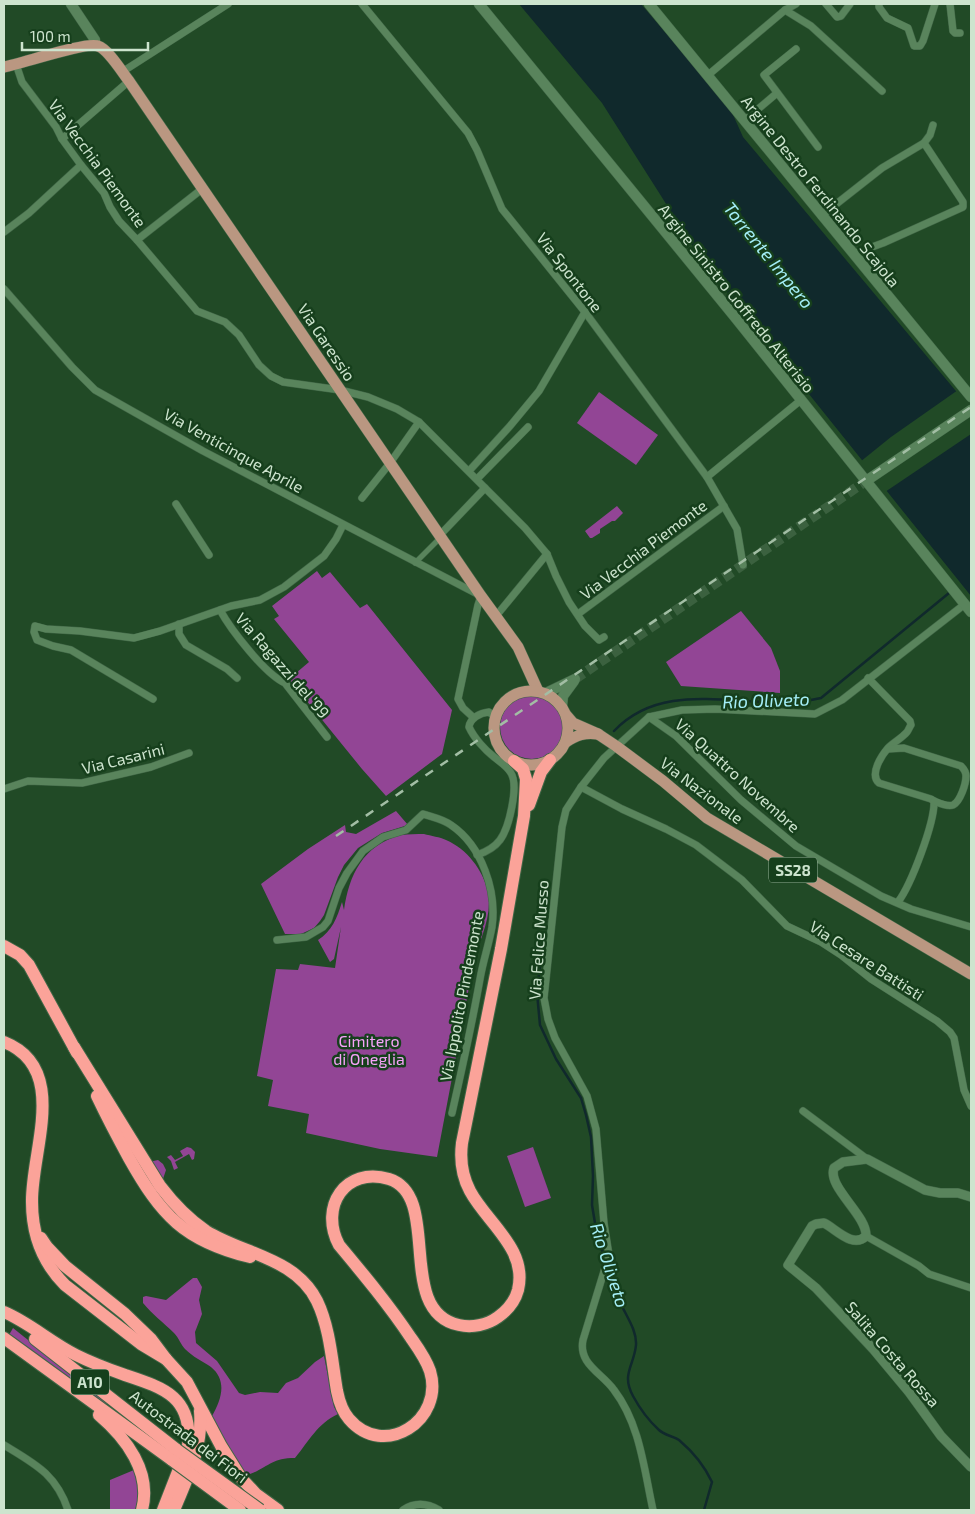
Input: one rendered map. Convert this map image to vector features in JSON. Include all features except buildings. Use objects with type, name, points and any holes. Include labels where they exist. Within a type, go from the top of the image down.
[{"type":"highway","points":[[524,816],[542,772],[550,760]]},
{"type":"highway","points":[[4,946],[20,955],[30,965],[74,1047],[118,1138],[145,1186],[160,1207],[185,1230],[212,1246],[227,1252],[281,1265],[303,1281],[319,1306],[325,1326],[336,1391],[344,1412],[363,1431],[378,1436],[403,1432],[416,1424],[427,1408],[430,1399],[432,1381],[426,1362],[404,1327],[339,1245],[331,1222],[332,1213],[334,1203],[342,1190],[357,1180],[377,1176],[392,1180],[407,1194],[415,1211],[424,1284],[428,1300],[436,1312],[447,1322],[463,1326],[487,1323],[502,1314],[514,1299],[520,1277],[517,1260],[507,1242],[471,1192],[464,1176],[461,1156],[501,949],[524,816],[526,779],[523,768],[514,761]]},
{"type":"highway","points":[[4,1042],[15,1048],[33,1066],[38,1073],[42,1089],[42,1110],[32,1190],[32,1210],[35,1229],[47,1247],[60,1260],[151,1339],[187,1382],[230,1463],[241,1478],[256,1494],[278,1510]]},
{"type":"highway","points":[[4,1313],[30,1325],[74,1354],[162,1387],[177,1400],[186,1418],[189,1437],[188,1446],[163,1510]]},
{"type":"highway","name":"Autostrada dei Fiori","points":[[4,1313],[240,1510]]},
{"type":"highway","name":"Autostrada dei Fiori","points":[[4,1338],[61,1379],[260,1510]]},
{"type":"highway","points":[[61,1379],[125,1441],[142,1472],[144,1489],[142,1510]]},
{"type":"highway","points":[[174,1510],[197,1452],[201,1424],[199,1406]]},
{"type":"main road","name":"Via Garessio","points":[[71,4],[95,40],[95,45],[104,49],[126,76],[481,596],[518,647],[542,692]]},
{"type":"main road","name":"Argine Sinistro Goffredo Alterisio","points":[[479,4],[968,608]]},
{"type":"main road","name":"Argine Destro Ferdinando Scajola","points":[[649,4],[971,397]]},
{"type":"main road","points":[[4,67],[80,46],[95,45]]},
{"type":"main road","points":[[866,481],[971,410]]},
{"type":"main road","points":[[516,694],[526,676],[526,663]]},
{"type":"main road","points":[[575,679],[563,696],[564,711],[569,730],[566,742],[556,756],[550,760],[538,764],[525,764],[514,761],[501,750],[497,742],[494,726],[500,707],[507,699],[524,691],[542,692],[575,679]]},
{"type":"main road","points":[[542,692],[555,699],[564,711]]},
{"type":"main road","name":"Via Nazionale","points":[[564,711],[573,723],[598,734],[616,746],[663,781],[707,818],[971,974]]},
{"type":"main road","points":[[566,742],[577,736],[598,734]]},
{"type":"street","points":[[62,139],[126,76],[228,4]]},
{"type":"street","name":"Via Spontone","points":[[362,4],[468,133],[502,209],[585,312],[706,477],[737,529],[743,565]]},
{"type":"street","points":[[707,76],[785,10],[796,4]]},
{"type":"street","points":[[826,4],[837,17],[850,4]]},
{"type":"street","points":[[879,4],[887,18],[908,28],[914,46],[917,47],[923,41],[935,4]]},
{"type":"street","points":[[950,4],[953,31],[960,33]]},
{"type":"street","points":[[785,10],[811,26],[882,91]]},
{"type":"street","points":[[796,49],[764,75],[818,147]]},
{"type":"street","name":"Via Vecchia Piemonte","points":[[16,64],[22,82],[56,127],[80,165],[104,193],[119,221],[197,311],[225,322],[239,335],[259,365],[271,376],[283,382],[340,390],[375,400],[397,409],[419,422],[477,479],[547,554],[569,602],[585,626],[599,640],[604,637]]},
{"type":"street","points":[[744,121],[778,93]]},
{"type":"street","points":[[821,216],[882,168],[924,143],[934,125]]},
{"type":"street","points":[[853,254],[883,244],[963,207],[963,202],[924,143]]},
{"type":"street","points":[[4,232],[28,213],[80,165]]},
{"type":"street","points":[[137,240],[202,189]]},
{"type":"street","name":"Via Venticinque Aprile","points":[[4,289],[72,367],[95,390],[203,452],[481,596]]},
{"type":"street","points":[[469,471],[539,391],[585,312]]},
{"type":"street","points":[[706,477],[801,400]]},
{"type":"street","points":[[362,498],[419,422]]},
{"type":"street","points":[[477,479],[528,428]]},
{"type":"street","points":[[415,563],[485,488]]},
{"type":"street","points":[[176,504],[209,555]]},
{"type":"street","name":"Via Vecchia Piemonte","points":[[578,614],[724,506]]},
{"type":"street","points":[[153,699],[72,650],[37,640],[34,632],[35,626],[46,629],[134,638],[231,606],[260,600],[284,587],[324,556],[343,525]]},
{"type":"street","points":[[496,616],[547,554]]},
{"type":"street","points":[[474,718],[463,708],[458,700],[481,596]]},
{"type":"street","points":[[649,717],[682,710],[715,709],[815,714],[842,700],[868,678],[968,608]]},
{"type":"street","name":"Via Ragazzi del '99","points":[[220,610],[236,635],[276,678],[285,683],[327,737]]},
{"type":"street","points":[[179,624],[180,637],[186,645],[227,669],[237,678]]},
{"type":"street","points":[[868,678],[910,720],[911,725],[907,732],[887,749],[876,767],[875,780],[878,783],[931,798],[948,806],[955,804],[966,778],[966,771],[961,766],[904,748],[887,749]]},
{"type":"street","points":[[477,855],[492,848],[503,835],[508,822],[515,787],[514,778],[509,770],[487,750],[469,727],[469,723],[482,713],[488,712],[496,717]]},
{"type":"street","name":"Via Felice Musso","points":[[649,717],[604,758],[566,810],[562,827],[544,998],[548,1019],[555,1038],[587,1096],[596,1129],[604,1224],[609,1255],[583,1340],[582,1353],[586,1361],[614,1389],[631,1417],[640,1448],[653,1510]]},
{"type":"street","name":"Via Quattro Novembre","points":[[649,717],[676,736],[741,800],[796,846],[882,896],[912,909],[971,928]]},
{"type":"street","name":"Via Casarini","points":[[4,789],[28,781],[82,783],[150,767],[189,753]]},
{"type":"street","name":"Via Cesare Battisti","points":[[581,787],[696,845],[742,880],[787,926],[821,942],[871,979],[950,1032],[956,1042],[964,1090],[971,1106]]},
{"type":"street","points":[[898,902],[910,881],[924,843],[934,810],[934,801]]},
{"type":"street","name":"Via Ippolito Pindemonte","points":[[277,940],[306,937],[323,927],[328,921],[346,873],[363,851],[383,838],[406,830],[423,814],[450,824],[465,838],[484,869],[491,891],[492,925],[452,1114]]},
{"type":"street","points":[[803,1112],[867,1159],[925,1190],[940,1193],[958,1193],[971,1197]]},
{"type":"street","points":[[867,1159],[839,1164],[834,1168],[832,1174],[865,1229],[866,1236],[919,1266],[929,1274],[971,1288]]},
{"type":"street","name":"Salita Costa Rossa","points":[[866,1236],[852,1240],[824,1223],[816,1224],[807,1234],[788,1265],[816,1288],[874,1350],[909,1392],[941,1436],[971,1467]]},
{"type":"street","points":[[4,1445],[51,1477],[63,1496],[68,1510]]},
{"type":"street","points":[[402,1510],[419,1504],[428,1505],[439,1510]]},
{"type":"green space","points":[[599,392],[658,435],[636,465],[577,423]]},
{"type":"green space","points":[[617,506],[623,513],[615,521],[600,529],[600,533],[590,538],[585,531]]},
{"type":"green space","points":[[317,571],[322,578],[330,572],[360,608],[367,604],[452,710],[442,754],[386,796],[289,679],[309,662],[274,619],[279,616],[272,606]]},
{"type":"green space","points":[[741,611],[771,648],[780,671],[780,693],[681,686],[666,662]]},
{"type":"green space","points":[[526,695],[538,695],[555,704],[562,715],[564,727],[562,739],[555,750],[538,759],[526,759],[514,754],[505,745],[500,733],[500,721],[505,709],[514,700]]},
{"type":"green space","points":[[396,811],[408,825],[382,833],[358,848],[344,865],[320,921],[314,928],[301,934],[285,934],[261,884],[308,849],[345,825],[346,832],[356,834]]},
{"type":"green space","name":"Cimitero di Oneglia","points":[[424,834],[438,837],[454,844],[473,861],[486,884],[489,902],[487,920],[473,966],[437,1157],[380,1149],[306,1133],[309,1114],[268,1106],[273,1080],[257,1076],[276,969],[298,970],[300,964],[335,968],[341,927],[334,959],[330,962],[318,940],[327,933],[333,924],[342,902],[344,910],[350,885],[360,863],[377,846],[388,840],[401,835]]},
{"type":"green space","points":[[187,1147],[195,1152],[194,1159],[192,1160],[189,1154],[175,1162],[178,1168],[174,1170],[171,1161],[167,1157],[171,1155],[175,1160],[183,1156],[180,1151]]},
{"type":"green space","points":[[533,1147],[551,1198],[525,1207],[507,1156]]},
{"type":"green space","points":[[158,1160],[166,1170],[163,1179],[149,1162]]},
{"type":"green space","points":[[193,1278],[197,1278],[202,1287],[199,1300],[202,1314],[195,1332],[196,1343],[217,1361],[239,1393],[245,1395],[260,1392],[278,1393],[286,1383],[298,1378],[324,1356],[334,1407],[338,1414],[319,1428],[295,1458],[275,1461],[250,1474],[246,1474],[236,1465],[212,1416],[220,1397],[220,1378],[211,1367],[185,1349],[174,1333],[143,1303],[143,1297],[146,1296],[166,1300]]},
{"type":"green space","points":[[13,1328],[107,1403],[106,1405],[9,1335]]},
{"type":"green space","points":[[134,1470],[138,1490],[135,1510],[110,1510],[110,1480]]},
{"type":"water","name":"Torrente Impero","points":[[519,4],[641,4],[730,108],[743,137],[971,409],[971,596],[703,262],[602,103]]},
{"type":"pier","points":[[958,390],[971,406],[971,434],[885,492],[860,462],[891,437]]},
{"type":"waterway","name":"Rio Oliveto","points":[[614,731],[636,714],[660,704],[686,700],[795,702],[821,698],[949,593]]},
{"type":"waterway","name":"Rio Oliveto","points":[[543,935],[537,993],[540,1025],[556,1059],[581,1098],[586,1115],[591,1137],[592,1205],[597,1235],[605,1259]]},
{"type":"waterway","name":"Rio Oliveto","points":[[608,1266],[620,1302],[633,1328],[636,1339],[635,1352],[628,1376],[633,1396],[651,1422],[661,1432],[679,1440],[706,1471],[712,1482],[704,1510]]},
{"type":"tunnel","points":[[575,679],[866,481]]},
{"type":"railway","points":[[336,836],[971,407]]}]
